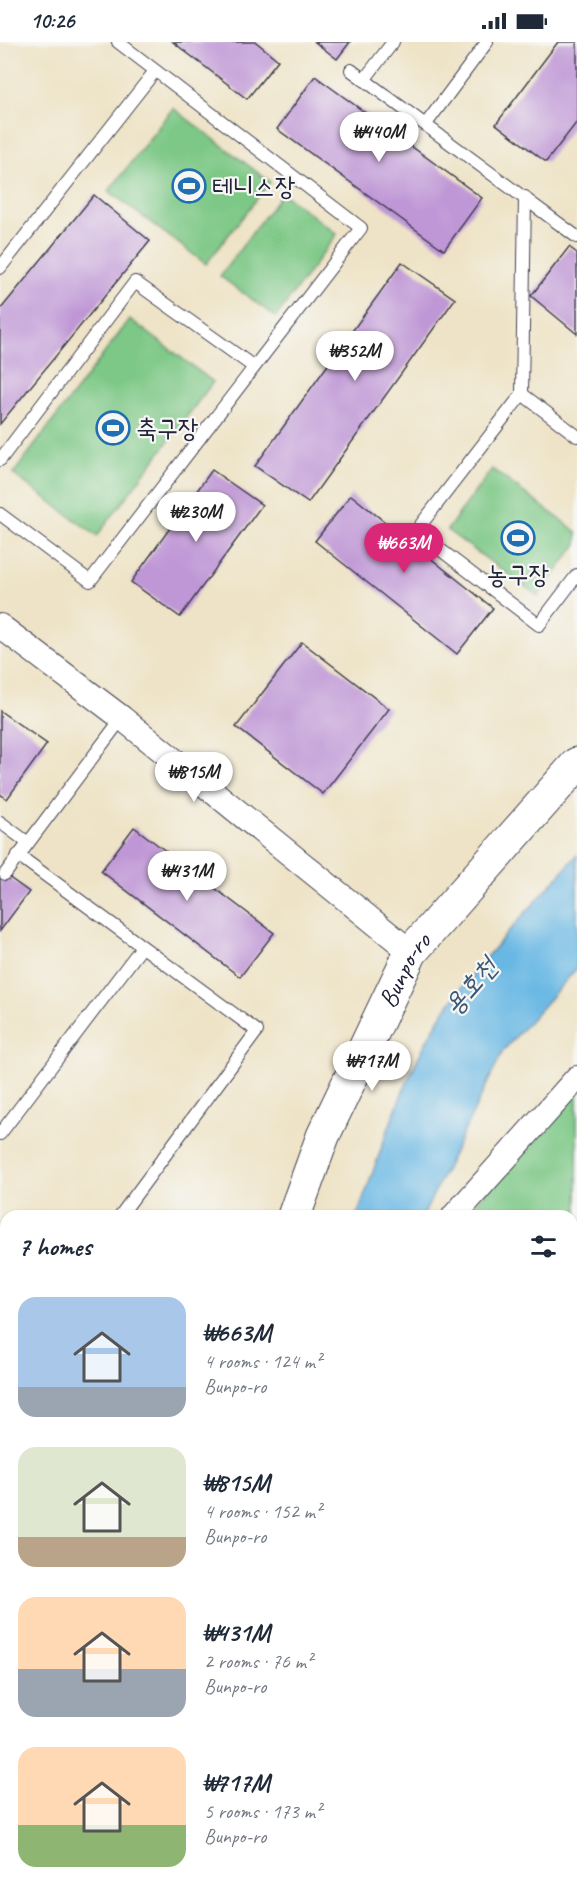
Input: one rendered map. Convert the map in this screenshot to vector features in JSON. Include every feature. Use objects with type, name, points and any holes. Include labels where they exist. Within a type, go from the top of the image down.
[{"type":"main road","name":"Bunpo-ro","points":[[296,1210],[323,1136],[411,952],[577,764]]},
{"type":"street","points":[[0,626],[122,718],[411,952]]},
{"type":"street","points":[[459,1210],[577,1078]]},
{"type":"lane","points":[[0,514],[90,581],[361,228],[118,42]]},
{"type":"lane","points":[[364,80],[393,42]]},
{"type":"lane","points":[[426,124],[487,42]]},
{"type":"lane","points":[[351,70],[577,237]]},
{"type":"lane","points":[[0,268],[155,71]]},
{"type":"lane","points":[[525,197],[522,394],[416,531],[539,625],[577,576]]},
{"type":"lane","points":[[0,460],[135,282],[254,368]]},
{"type":"lane","points":[[522,394],[577,436]]},
{"type":"lane","points":[[5,874],[122,718]]},
{"type":"lane","points":[[0,822],[27,842]]},
{"type":"lane","points":[[18,855],[257,1031],[124,1210]]},
{"type":"lane","points":[[0,1134],[142,947]]},
{"type":"green space","name":"테니스장","points":[[173,108],[270,182],[206,264],[109,191]]},
{"type":"green space","points":[[282,193],[337,234],[276,317],[220,276]]},
{"type":"green space","name":"축구장","points":[[130,319],[213,382],[97,536],[13,474]]},
{"type":"green space","name":"농구장","points":[[492,469],[577,532],[577,544],[538,596],[447,530]]},
{"type":"green space","points":[[577,1093],[577,1210],[469,1210]]},
{"type":"water","name":"용호천","points":[[577,855],[577,968],[503,1051],[426,1210],[359,1210],[402,1094],[424,1046],[451,1002],[485,959]]},
{"type":"building","points":[[173,42],[256,42],[278,60],[247,99]]},
{"type":"building","points":[[315,42],[350,42],[337,59]]},
{"type":"building","points":[[558,42],[577,42],[577,122],[546,162],[496,124]]},
{"type":"building","points":[[315,76],[482,198],[444,250],[277,129]]},
{"type":"building","points":[[94,195],[150,241],[0,424],[0,310]]},
{"type":"building","points":[[569,247],[577,253],[577,334],[531,296]]},
{"type":"building","points":[[402,262],[455,299],[308,503],[255,466]]},
{"type":"building","points":[[212,470],[262,505],[180,617],[131,582]]},
{"type":"building","points":[[351,495],[493,608],[457,654],[315,541]]},
{"type":"building","points":[[302,642],[389,709],[323,794],[236,727]]},
{"type":"building","points":[[0,711],[47,744],[7,799],[0,794]]},
{"type":"building","points":[[134,827],[274,933],[240,977],[101,871]]},
{"type":"building","points":[[0,871],[29,892],[0,931]]},
{"type":"place","name":"테니스장","points":[[189,186]]},
{"type":"place","name":"축구장","points":[[113,428]]},
{"type":"place","name":"농구장","points":[[518,538]]}]
